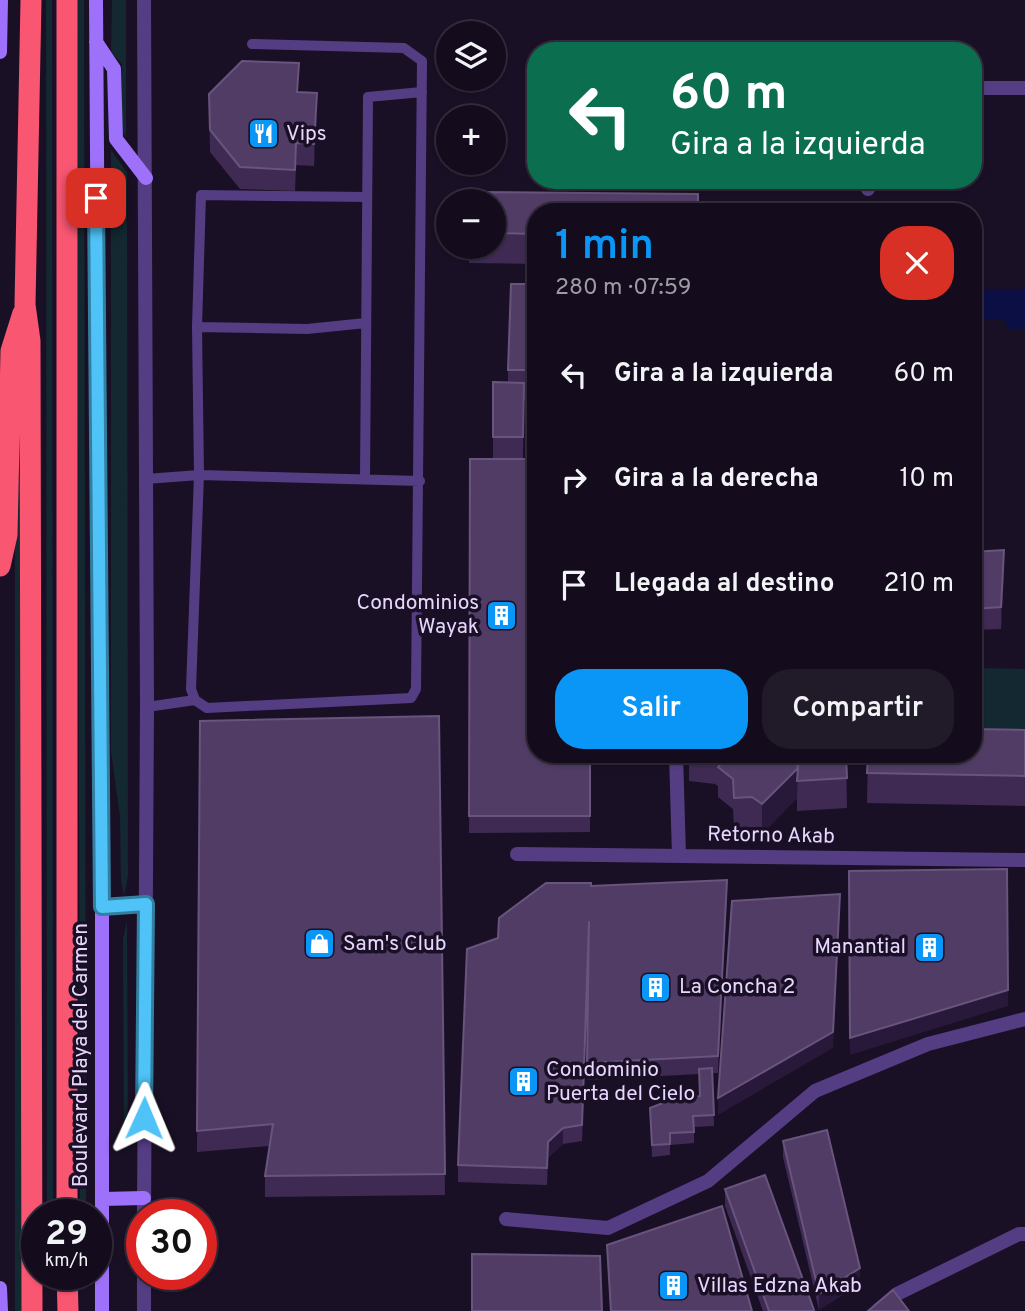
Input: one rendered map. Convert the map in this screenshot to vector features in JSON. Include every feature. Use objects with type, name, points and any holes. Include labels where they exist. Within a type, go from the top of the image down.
[{"type":"highway","points":[[31,0],[26,305],[30,341],[32,1311]]},
{"type":"highway","points":[[67,0],[67,1199]]},
{"type":"highway","points":[[0,566],[7,535],[11,351],[26,305]]},
{"type":"highway","points":[[67,1290],[68,1311]]},
{"type":"main road","points":[[0,52],[1,0]]},
{"type":"main road","name":"Boulevard Playa del Carmen","points":[[96,0],[103,1199]]},
{"type":"main road","points":[[95,41],[114,69],[116,139],[146,178]]},
{"type":"main road","points":[[102,907],[146,904]]},
{"type":"main road","points":[[103,1199],[144,1198]]},
{"type":"main road","points":[[0,1288],[1,1311]]},
{"type":"main road","name":"Boulevard Playa del Carmen","points":[[102,1290],[102,1311]]},
{"type":"street","points":[[144,0],[147,708],[144,1198]]},
{"type":"street","points":[[982,88],[1025,88]]},
{"type":"street","points":[[676,763],[679,856]]},
{"type":"street","name":"Retorno Akab","points":[[517,854],[1025,860]]},
{"type":"street","points":[[506,1219],[608,1228],[708,1181],[814,1091],[928,1044],[1025,1019]]},
{"type":"street","points":[[877,1311],[897,1294],[1019,1234],[1025,1234]]},
{"type":"street","points":[[144,1290],[144,1311]]},
{"type":"lane","points":[[252,44],[404,48],[422,61],[416,689],[411,698],[207,708],[195,700],[191,689],[199,475],[197,327],[201,195],[367,197]]},
{"type":"lane","points":[[365,479],[368,97],[422,92]]},
{"type":"lane","points":[[197,327],[307,329],[366,323]]},
{"type":"lane","points":[[146,479],[199,475],[420,481]]},
{"type":"lane","points":[[147,708],[195,700]]},
{"type":"shaded area","points":[[46,0],[52,0],[53,1199],[47,1199]]},
{"type":"shaded area","points":[[77,0],[84,0],[86,1199],[80,1199]]},
{"type":"shaded area","points":[[112,0],[126,0],[126,138],[121,127],[122,64],[111,52]]},
{"type":"shaded area","points":[[111,150],[127,172],[128,876],[124,896],[121,879],[120,817],[111,751]]},
{"type":"shaded area","points":[[982,289],[1025,289],[1025,329],[1008,329],[1004,320],[982,320]]},
{"type":"shaded area","points":[[18,457],[22,1311],[15,1311],[15,485]]},
{"type":"shaded area","points":[[982,668],[1025,669],[1025,748],[982,747]]},
{"type":"shaded area","points":[[127,921],[128,1132],[124,1150],[123,939]]},
{"type":"building","name":"Vips","points":[[242,61],[299,63],[297,92],[317,93],[314,144],[296,143],[295,170],[240,167],[210,130],[209,94]]},
{"type":"building","points":[[506,192],[698,194],[698,203],[527,203],[527,234],[506,233]]},
{"type":"building","points":[[511,284],[527,284],[527,370],[508,370]]},
{"type":"building","points":[[493,382],[524,383],[523,437],[493,437]]},
{"type":"building","name":"Condominios Wayak","points":[[470,459],[527,459],[527,763],[590,763],[590,816],[469,816]]},
{"type":"building","points":[[1004,550],[1001,607],[982,608],[982,551]]},
{"type":"building","name":"Sam's Club","points":[[439,716],[445,1174],[265,1176],[273,1124],[197,1131],[200,721]]},
{"type":"building","points":[[982,729],[1025,730],[1025,776],[867,773],[868,763],[982,763]]},
{"type":"building","points":[[721,763],[796,763],[798,768],[762,804],[752,797],[734,798],[733,779],[718,767]]},
{"type":"building","points":[[798,763],[846,763],[847,778],[797,781]]},
{"type":"building","name":"Manantial","points":[[1007,869],[1008,990],[850,1038],[849,871]]},
{"type":"building","points":[[727,880],[718,1056],[587,1063],[589,921],[582,1125],[563,1128],[548,1142],[547,1168],[458,1165],[467,949],[498,938],[499,918],[546,883],[591,883],[591,886]]},
{"type":"building","points":[[840,894],[833,1032],[718,1098],[732,901]]},
{"type":"building","points":[[712,1068],[714,1115],[693,1116],[694,1132],[670,1133],[670,1144],[652,1145],[650,1108],[663,1103],[664,1098],[700,1096],[699,1069]]},
{"type":"building","points":[[827,1130],[860,1268],[819,1294],[783,1141]]},
{"type":"building","points":[[765,1175],[813,1311],[769,1311],[725,1189]]},
{"type":"building","name":"Villas Edzna Akab","points":[[722,1206],[752,1311],[611,1311],[607,1245]]},
{"type":"building","points":[[472,1254],[600,1256],[602,1311],[472,1311]]},
{"type":"building","points":[[893,1290],[909,1311],[868,1311]]},
{"type":"place","name":"Vips","points":[[263,134]]},
{"type":"place","name":"Condominios Wayak","points":[[502,615]]},
{"type":"place","name":"Sam's Club","points":[[320,944]]},
{"type":"place","name":"Manantial","points":[[929,947]]},
{"type":"place","name":"La Concha 2","points":[[656,987]]},
{"type":"place","name":"Condominio Puerta del Cielo","points":[[523,1082]]},
{"type":"place","name":"Villas Edzna Akab","points":[[674,1286]]},
{"type":"route","points":[[96,198],[102,907],[146,904],[144,1118]]}]
